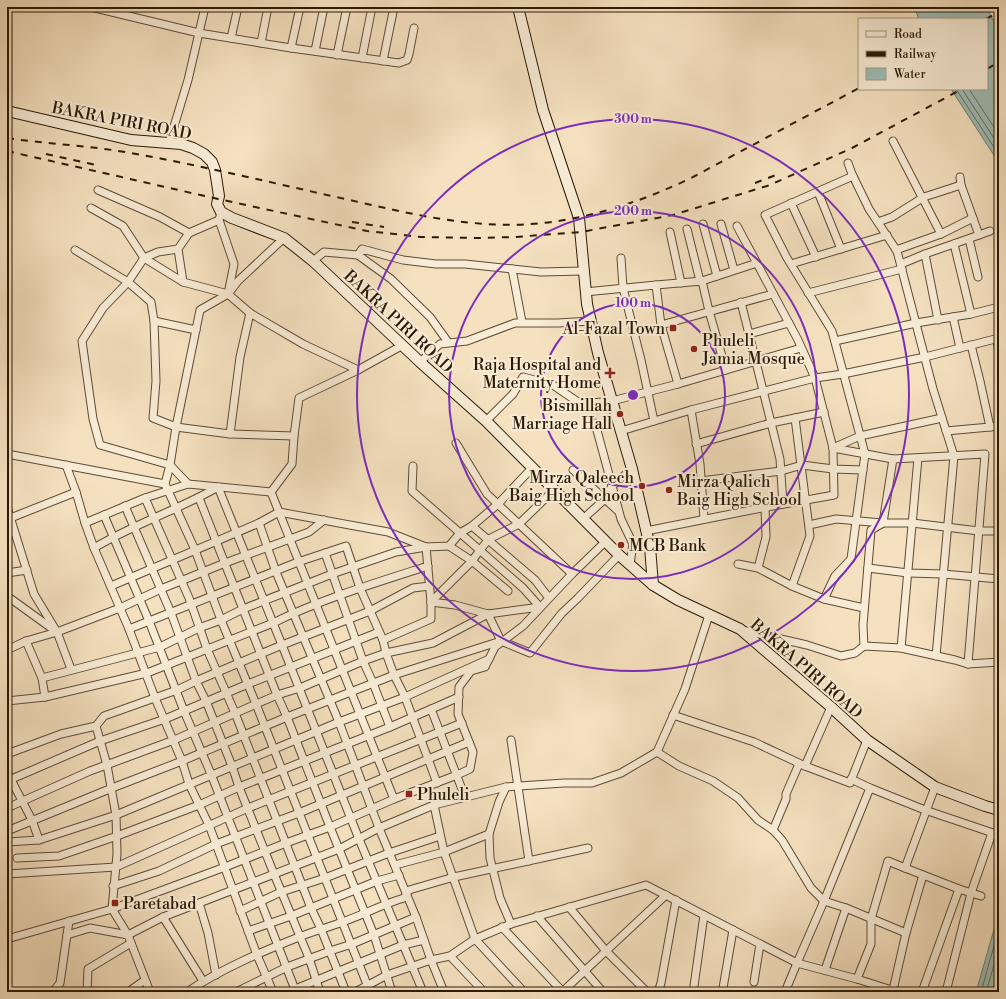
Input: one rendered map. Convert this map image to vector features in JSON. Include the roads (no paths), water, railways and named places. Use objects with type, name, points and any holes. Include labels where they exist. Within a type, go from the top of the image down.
[{"type":"street","points":[[91,7],[199,33],[337,55],[399,63],[407,60],[414,28]]},
{"type":"street","points":[[169,143],[187,87],[205,7]]},
{"type":"street","points":[[231,38],[238,7]]},
{"type":"street","points":[[261,43],[268,7]]},
{"type":"street","points":[[291,48],[300,7]]},
{"type":"street","points":[[314,51],[324,7]]},
{"type":"street","points":[[337,55],[347,7]]},
{"type":"street","points":[[362,58],[372,7]]},
{"type":"street","points":[[383,61],[394,7]]},
{"type":"street","points":[[518,7],[543,110],[579,218],[585,292],[598,353],[632,469],[650,547],[653,585]]},
{"type":"street","name":"BAKRA PIRI ROAD","points":[[7,111],[131,140],[181,144],[204,154],[212,162],[215,170],[220,216],[232,218],[284,238],[313,261],[420,362],[486,421],[554,490],[584,518],[619,555],[653,585],[678,600],[740,629],[867,740],[935,787],[999,810]]},
{"type":"street","points":[[893,141],[941,234]]},
{"type":"street","points":[[848,163],[869,209],[896,250],[902,266],[925,357],[954,456],[936,656]]},
{"type":"street","points":[[824,599],[835,576],[851,559],[865,454],[832,331],[790,264],[765,215],[853,176]]},
{"type":"street","points":[[960,177],[961,184],[979,235]]},
{"type":"street","points":[[878,222],[892,217],[923,198],[961,184]]},
{"type":"street","points":[[98,190],[160,217],[189,233]]},
{"type":"street","points":[[818,192],[841,249]]},
{"type":"street","points":[[792,204],[816,257]]},
{"type":"street","points":[[91,208],[123,226],[144,258],[183,282],[228,294],[250,313],[303,344],[358,370]]},
{"type":"street","points":[[183,282],[178,249],[189,233],[220,216],[234,264],[228,294]]},
{"type":"street","points":[[896,250],[941,234],[973,218]]},
{"type":"street","points":[[703,224],[717,276]]},
{"type":"street","points":[[720,224],[734,270]]},
{"type":"street","points":[[646,531],[834,495],[833,448],[815,378],[802,348],[737,226]]},
{"type":"street","points":[[687,229],[726,370]]},
{"type":"street","points":[[808,293],[902,266],[925,254],[990,230]]},
{"type":"street","points":[[670,232],[681,283]]},
{"type":"street","points":[[790,264],[887,235]]},
{"type":"street","points":[[284,238],[238,280],[228,294],[200,310],[176,427],[166,487],[195,550],[221,620],[283,771],[369,989]]},
{"type":"street","points":[[969,239],[978,277]]},
{"type":"street","points":[[954,244],[970,314]]},
{"type":"street","points":[[178,249],[158,252],[144,258],[128,282],[103,308],[82,341],[93,419],[100,445],[170,466],[188,484]]},
{"type":"street","points":[[358,255],[362,249],[403,260],[436,264],[465,264],[541,272],[583,272]]},
{"type":"street","points":[[75,250],[128,282],[151,302],[154,321],[156,381],[153,418],[176,427],[230,434],[294,436]]},
{"type":"street","points":[[313,261],[324,252],[358,255],[392,279],[430,317],[448,342]]},
{"type":"street","points":[[925,254],[938,320]]},
{"type":"street","points":[[621,258],[623,288],[654,421]]},
{"type":"street","points":[[585,292],[701,281],[757,263]]},
{"type":"street","points":[[512,269],[522,322]]},
{"type":"street","points":[[656,285],[661,325],[678,384]]},
{"type":"street","points":[[661,325],[773,294]]},
{"type":"street","points":[[741,302],[780,459],[783,504]]},
{"type":"street","points":[[835,341],[999,307]]},
{"type":"street","points":[[230,434],[240,357],[250,313]]},
{"type":"street","points":[[953,317],[960,348]]},
{"type":"street","points":[[154,321],[196,330]]},
{"type":"street","points":[[420,362],[440,344],[467,341],[515,323],[591,321]]},
{"type":"street","points":[[749,334],[789,323]]},
{"type":"street","points":[[621,431],[691,410],[815,378],[843,374],[925,357],[998,339],[999,354]]},
{"type":"street","points":[[971,345],[990,427]]},
{"type":"street","points":[[271,492],[292,464],[299,398],[358,370],[403,346]]},
{"type":"street","points":[[486,421],[513,394],[523,377],[554,385],[581,404],[612,402],[802,348]]},
{"type":"street","points":[[691,410],[701,480],[704,520]]},
{"type":"street","points":[[696,444],[771,423],[824,412]]},
{"type":"street","points":[[792,586],[810,536],[795,418]]},
{"type":"street","points":[[833,448],[860,436],[942,418]]},
{"type":"street","points":[[595,423],[618,511],[633,544],[630,564]]},
{"type":"street","points":[[946,431],[999,426]]},
{"type":"street","points":[[456,443],[486,494],[572,574]]},
{"type":"street","points":[[833,448],[893,459],[985,454],[968,664]]},
{"type":"street","points":[[7,454],[66,465],[166,487]]},
{"type":"street","points":[[902,648],[918,458]]},
{"type":"street","points":[[883,523],[893,459]]},
{"type":"street","points":[[66,465],[94,548],[147,673],[155,698],[174,740],[189,784],[209,825],[240,911],[273,992]]},
{"type":"street","points":[[701,480],[781,471],[802,465],[834,469],[862,470]]},
{"type":"street","points":[[412,466],[412,491],[523,588],[540,607]]},
{"type":"street","points":[[449,546],[460,533],[472,526],[498,504],[532,468]]},
{"type":"street","points":[[584,518],[605,499],[612,486],[632,469]]},
{"type":"street","points":[[573,470],[618,511]]},
{"type":"street","points":[[85,523],[145,498],[166,487],[188,484],[271,492]]},
{"type":"street","points":[[94,548],[134,527],[199,498],[218,487]]},
{"type":"street","points":[[218,487],[300,688],[333,775],[423,992]]},
{"type":"street","points":[[431,602],[472,561],[489,539],[519,524],[554,490]]},
{"type":"street","points":[[9,519],[76,492]]},
{"type":"street","points":[[271,492],[306,584],[394,799]]},
{"type":"street","points":[[145,498],[192,606],[207,649],[235,713],[276,821],[286,842],[311,908],[346,992]]},
{"type":"street","points":[[199,498],[374,935],[392,992]]},
{"type":"street","points":[[125,506],[171,613],[196,681],[206,701],[281,892],[309,958],[320,992]]},
{"type":"street","points":[[7,507],[9,519],[34,594],[57,632],[71,670]]},
{"type":"street","points":[[758,568],[766,537],[765,507]]},
{"type":"street","points":[[111,586],[259,523],[279,512],[388,532],[426,547]]},
{"type":"street","points":[[104,515],[160,647],[184,711],[245,859],[277,946],[287,967],[293,991],[316,980],[404,945],[424,940]]},
{"type":"street","points":[[809,525],[836,519],[883,523],[912,523],[979,531],[999,531]]},
{"type":"street","points":[[7,650],[26,641],[57,632],[120,608],[161,589],[225,563],[289,538],[309,532],[324,520]]},
{"type":"street","points":[[259,523],[284,593],[339,722],[379,828],[416,917],[440,991]]},
{"type":"street","points":[[864,646],[864,608],[871,530],[883,523]]},
{"type":"street","points":[[472,526],[535,580],[549,598]]},
{"type":"street","points":[[7,939],[112,909],[265,852],[286,842],[330,827],[394,799],[470,769],[473,752],[458,714],[459,687],[471,671],[485,667],[496,647],[523,626],[572,574],[606,541]]},
{"type":"street","points":[[129,629],[192,606],[212,596],[276,572],[298,562],[346,546],[354,566],[360,588],[383,640],[394,675],[405,697],[427,760],[437,783]]},
{"type":"street","points":[[42,678],[160,647],[243,609],[332,574],[396,552],[426,547],[449,546],[472,561],[508,591]]},
{"type":"street","points":[[383,640],[431,619],[430,586],[426,547]]},
{"type":"street","points":[[325,553],[363,661],[374,683],[390,727]]},
{"type":"street","points":[[7,832],[32,820],[265,727],[287,716],[394,675],[502,641],[530,652],[562,613],[619,555]]},
{"type":"street","points":[[738,564],[758,568],[792,586],[824,599],[864,608]]},
{"type":"street","points":[[7,701],[45,697],[147,673],[273,623],[293,613],[360,588],[428,566]]},
{"type":"street","points":[[868,568],[908,573],[943,574],[999,579]]},
{"type":"street","points":[[7,573],[27,570]]},
{"type":"street","points":[[7,754],[61,734],[96,726],[104,716],[177,690],[303,636],[370,611],[413,588],[430,586]]},
{"type":"street","points":[[7,596],[57,632]]},
{"type":"street","points":[[431,602],[455,605],[488,614],[502,641]]},
{"type":"street","points":[[7,808],[90,771],[174,740],[277,695],[300,688],[363,661],[386,653],[433,643],[488,614],[540,607]]},
{"type":"street","points":[[67,935],[90,928],[128,935],[163,917],[339,849],[379,828],[434,806],[506,787],[564,783],[592,783],[621,773],[657,752],[685,689],[709,615]]},
{"type":"street","points":[[740,629],[807,645],[841,656],[855,653],[864,646],[902,648],[968,664],[999,662]]},
{"type":"street","points":[[8,780],[100,741],[165,719],[270,676],[290,666],[379,632]]},
{"type":"street","points":[[26,641],[42,678],[45,697]]},
{"type":"street","points":[[7,842],[39,840],[116,815],[296,739],[405,697],[489,659]]},
{"type":"street","points":[[17,858],[59,856],[117,836],[199,805],[239,787],[283,771],[413,718],[459,696]]},
{"type":"street","points":[[773,830],[786,799],[786,794],[831,707]]},
{"type":"street","points":[[431,709],[465,797]]},
{"type":"street","points":[[673,715],[754,742],[802,765],[850,783],[867,740]]},
{"type":"street","points":[[7,874],[116,867],[248,808],[462,723]]},
{"type":"street","points":[[96,726],[107,765],[116,815],[116,867],[112,909],[128,935],[150,992]]},
{"type":"street","points":[[511,740],[529,861]]},
{"type":"street","points":[[114,886],[159,871],[216,844],[257,830],[469,742]]},
{"type":"street","points":[[657,752],[679,766],[713,781],[738,798],[758,820],[773,830],[782,840],[811,888],[824,901],[846,908],[906,933]]},
{"type":"street","points":[[7,772],[8,780],[32,820],[39,840]]},
{"type":"street","points":[[851,779],[925,810],[996,834],[971,893],[946,992]]},
{"type":"street","points":[[506,787],[499,802],[489,834],[490,858],[500,898],[510,924]]},
{"type":"street","points":[[905,868],[925,810],[935,787]]},
{"type":"street","points":[[785,992],[870,788]]},
{"type":"street","points":[[434,806],[444,852],[475,939],[524,992]]},
{"type":"street","points":[[395,865],[444,852],[489,834]]},
{"type":"street","points":[[240,911],[281,892],[325,878],[389,853],[440,836]]},
{"type":"street","points":[[187,992],[203,981],[300,936],[365,914],[385,903],[404,898],[409,890],[454,877],[588,848]]},
{"type":"street","points":[[857,979],[871,944],[870,918],[888,861],[959,889],[982,896]]},
{"type":"street","points":[[248,931],[333,900],[377,881],[399,875]]},
{"type":"street","points":[[355,992],[369,989],[387,975],[431,960],[450,956],[475,939],[510,924],[646,885],[797,963],[896,991],[906,933],[923,875]]},
{"type":"street","points":[[922,992],[959,889]]},
{"type":"street","points":[[502,927],[563,992],[666,895]]},
{"type":"street","points":[[658,992],[661,983],[676,900]]},
{"type":"street","points":[[199,903],[208,933],[216,975]]},
{"type":"street","points":[[569,907],[606,951],[647,992]]},
{"type":"street","points":[[825,970],[846,908]]},
{"type":"street","points":[[694,986],[704,915]]},
{"type":"street","points":[[537,916],[584,972],[603,992]]},
{"type":"street","points":[[163,917],[203,981]]},
{"type":"street","points":[[236,992],[287,967],[352,944],[416,917]]},
{"type":"street","points":[[53,992],[60,983],[69,921]]},
{"type":"street","points":[[723,988],[733,930]]},
{"type":"street","points":[[87,992],[88,969],[131,944]]},
{"type":"street","points":[[754,982],[760,944]]},
{"type":"street","points":[[450,956],[484,992]]},
{"type":"street","points":[[128,992],[145,980]]},
{"type":"water","points":[[914,7],[986,7],[999,31],[999,163],[952,90],[988,90],[988,18],[919,18]]},
{"type":"water","points":[[999,912],[999,992],[976,992]]},
{"type":"railway","points":[[988,18],[999,12]]},
{"type":"railway","points":[[988,68],[999,62]]},
{"type":"railway","points":[[7,138],[99,148],[144,155],[427,217],[501,225],[526,224],[570,219],[642,199],[693,177],[858,89]]},
{"type":"railway","points":[[7,151],[367,231],[421,237],[515,237],[581,232],[673,215],[770,185],[852,148],[960,90]]},
{"type":"railway","points":[[46,154],[96,165]]},
{"type":"railway","points":[[755,183],[781,173]]},
{"type":"railway","points":[[352,222],[384,227]]},
{"type":"place","name":"Al-Fazal Town","points":[[673,328]]},
{"type":"place","name":"Phuleli Jamia Mosque","points":[[694,349]]},
{"type":"place","name":"Raja Hospital and Maternity Home","points":[[610,373]]},
{"type":"place","name":"Bismillah Marriage Hall","points":[[620,414]]},
{"type":"place","name":"Mirza Qaleech Baig High School","points":[[642,486]]},
{"type":"place","name":"Mirza Qalich Baig High School","points":[[669,490]]},
{"type":"place","name":"MCB Bank","points":[[621,545]]},
{"type":"place","name":"Phuleli","points":[[409,794]]},
{"type":"place","name":"Paretabad","points":[[115,903]]}]
